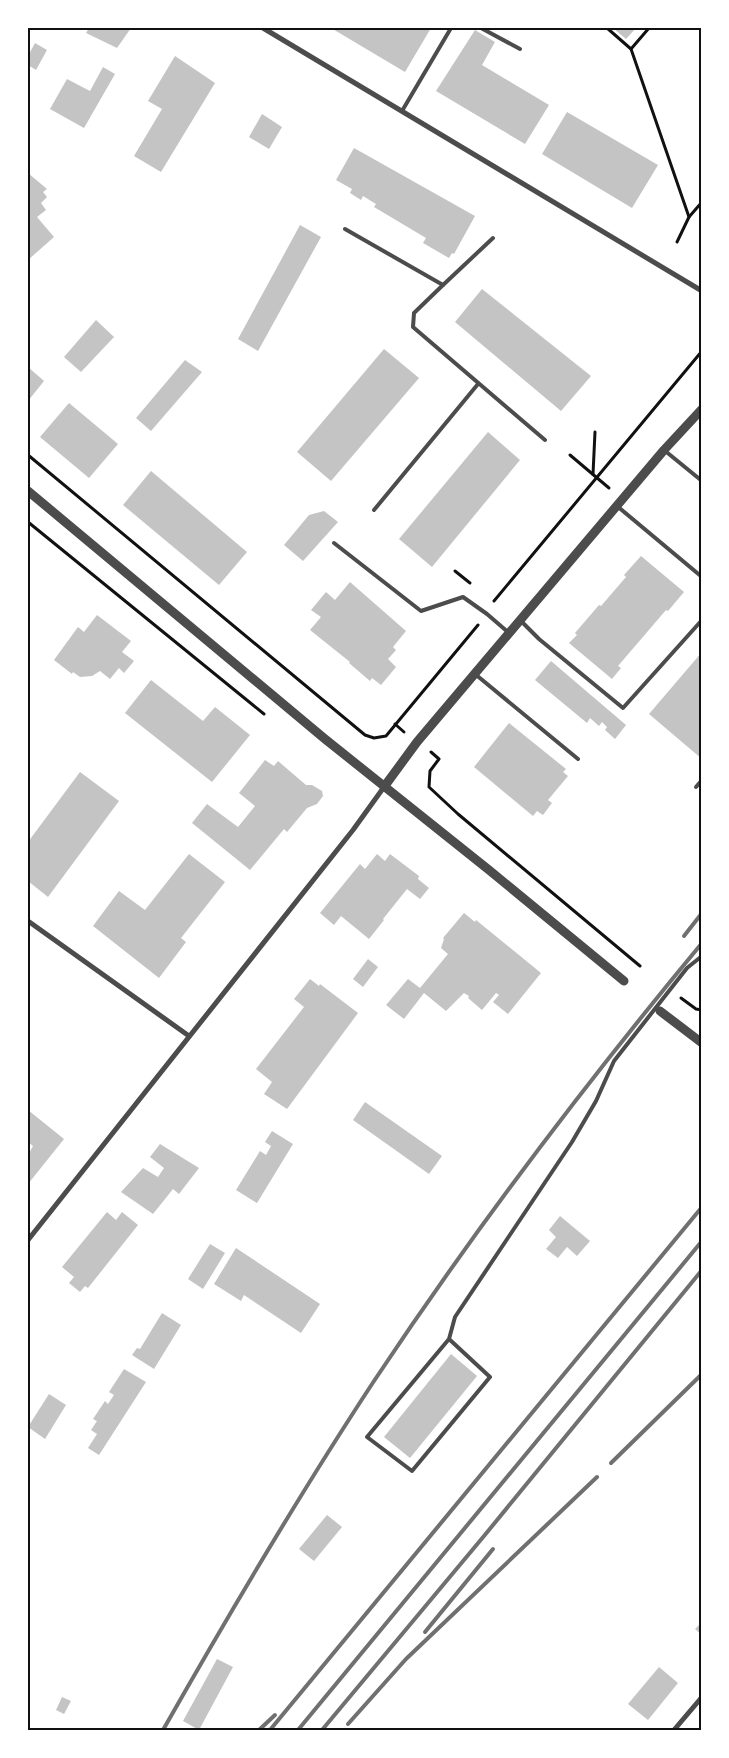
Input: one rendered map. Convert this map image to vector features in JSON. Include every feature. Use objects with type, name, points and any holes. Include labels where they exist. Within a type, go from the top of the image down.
[{"type":"street","points":[[263,28],[702,291]]},
{"type":"street","points":[[28,1240],[353,830],[417,742],[664,450],[702,409]]},
{"type":"street","points":[[28,491],[384,787],[624,981]]},
{"type":"street","points":[[28,921],[189,1036]]},
{"type":"street","points":[[660,1011],[702,1043]]},
{"type":"street","points":[[674,1730],[702,1697]]},
{"type":"lane","points":[[402,112],[451,28]]},
{"type":"lane","points":[[481,28],[520,49]]},
{"type":"lane","points":[[345,229],[443,285]]},
{"type":"lane","points":[[493,238],[414,313],[413,327],[545,440]]},
{"type":"lane","points":[[374,510],[478,384]]},
{"type":"lane","points":[[664,450],[702,481]]},
{"type":"lane","points":[[617,506],[702,577]]},
{"type":"lane","points":[[334,543],[421,611],[463,597],[509,632]]},
{"type":"lane","points":[[520,620],[539,639],[624,708],[702,620]]},
{"type":"lane","points":[[475,674],[578,758]]},
{"type":"lane","points":[[696,787],[702,780]]},
{"type":"lane","points":[[449,1339],[490,1377],[412,1471],[368,1437],[449,1339],[455,1317],[572,1142],[596,1101],[614,1061],[687,968],[702,956]]},
{"type":"path","points":[[607,28],[631,49],[689,217]]},
{"type":"path","points":[[631,49],[649,28]]},
{"type":"path","points":[[677,242],[689,217],[702,202]]},
{"type":"path","points":[[28,455],[365,735],[374,738],[386,736],[487,614],[494,601],[595,476],[702,351]]},
{"type":"path","points":[[595,432],[595,476]]},
{"type":"path","points":[[570,454],[608,488]]},
{"type":"path","points":[[28,522],[267,716]]},
{"type":"path","points":[[440,759],[430,771],[429,787],[465,821],[640,966]]},
{"type":"path","points":[[674,994],[696,1009],[702,1010]]},
{"type":"building","points":[[89,28],[131,28],[117,48],[86,33]]},
{"type":"building","points":[[331,28],[431,28],[405,72]]},
{"type":"building","points":[[613,28],[636,28],[626,39]]},
{"type":"building","points":[[475,30],[495,42],[482,65],[549,105],[525,144],[436,91]]},
{"type":"building","points":[[35,43],[47,50],[36,70],[28,65],[28,56]]},
{"type":"building","points":[[175,56],[215,83],[161,172],[134,156],[162,109],[148,101]]},
{"type":"building","points":[[103,67],[115,74],[84,128],[50,109],[67,79],[90,91]]},
{"type":"building","points":[[567,112],[658,165],[632,208],[542,154]]},
{"type":"building","points":[[262,114],[282,127],[269,149],[249,137]]},
{"type":"building","points":[[354,148],[475,216],[454,254],[452,253],[449,258],[423,243],[426,238],[374,207],[376,204],[363,196],[361,200],[350,193],[352,189],[336,180]]},
{"type":"building","points":[[28,173],[47,189],[43,192],[47,197],[41,203],[46,210],[37,217],[54,237],[28,260]]},
{"type":"building","points":[[300,225],[321,237],[258,351],[238,339]]},
{"type":"building","points":[[482,289],[591,376],[561,411],[455,322]]},
{"type":"building","points":[[96,320],[114,337],[81,372],[64,357]]},
{"type":"building","points":[[384,349],[419,378],[331,481],[297,452]]},
{"type":"building","points":[[185,360],[202,372],[151,431],[136,418]]},
{"type":"building","points":[[28,367],[44,381],[28,401]]},
{"type":"building","points":[[69,403],[118,444],[89,478],[40,437]]},
{"type":"building","points":[[488,432],[520,460],[432,567],[399,539]]},
{"type":"building","points":[[151,471],[247,552],[219,585],[123,505]]},
{"type":"building","points":[[324,511],[338,522],[303,561],[284,545],[309,515]]},
{"type":"building","points":[[641,556],[684,592],[618,666],[621,668],[612,679],[569,643],[599,605],[601,606],[626,577],[624,575]]},
{"type":"building","points":[[350,582],[406,631],[393,647],[396,650],[388,659],[396,667],[381,685],[372,678],[370,681],[350,662],[310,630],[321,617],[311,610],[326,592],[335,600]]},
{"type":"building","points":[[97,615],[131,641],[122,652],[134,661],[124,673],[119,668],[110,679],[100,671],[92,676],[80,677],[73,672],[72,674],[54,660],[78,627],[84,632]]},
{"type":"building","points":[[702,652],[702,759],[649,714]]},
{"type":"building","points":[[551,661],[626,725],[615,739],[605,730],[607,727],[602,722],[599,726],[590,718],[587,723],[535,680]]},
{"type":"building","points":[[151,680],[203,721],[215,707],[250,735],[212,782],[125,713]]},
{"type":"building","points":[[509,723],[566,769],[563,772],[568,776],[548,800],[552,803],[543,815],[537,811],[533,816],[474,767]]},
{"type":"building","points":[[265,760],[274,766],[278,761],[306,785],[312,785],[322,791],[323,796],[317,804],[307,808],[287,832],[284,829],[250,870],[192,823],[207,804],[238,827],[255,806],[239,793]]},
{"type":"building","points":[[80,772],[119,801],[48,897],[28,881],[28,842]]},
{"type":"building","points":[[189,854],[225,882],[181,938],[186,942],[159,978],[93,926],[119,891],[145,910]]},
{"type":"building","points":[[377,854],[385,861],[390,854],[419,876],[418,879],[429,888],[420,899],[407,889],[369,939],[341,916],[334,925],[320,913],[360,864],[365,869]]},
{"type":"building","points":[[464,913],[475,922],[476,920],[541,973],[508,1014],[493,1002],[499,995],[496,993],[482,1010],[464,993],[446,1011],[424,993],[404,1019],[386,1005],[408,979],[420,988],[448,954],[441,948],[443,938]]},
{"type":"building","points":[[368,959],[378,967],[363,987],[353,979]]},
{"type":"building","points":[[310,979],[319,986],[320,984],[358,1013],[287,1109],[264,1094],[272,1082],[256,1069],[304,1007],[294,999]]},
{"type":"building","points":[[365,1102],[442,1156],[429,1174],[353,1120]]},
{"type":"building","points":[[28,1110],[64,1139],[28,1184],[28,1155],[33,1146],[28,1142]]},
{"type":"building","points":[[272,1131],[293,1144],[257,1203],[236,1190],[260,1151],[266,1155],[271,1146],[265,1142]]},
{"type":"building","points":[[160,1144],[199,1168],[179,1194],[173,1189],[153,1214],[121,1192],[143,1168],[158,1177],[164,1168],[150,1157]]},
{"type":"building","points":[[107,1212],[116,1220],[122,1212],[138,1225],[88,1288],[85,1286],[80,1292],[69,1283],[74,1277],[62,1267]]},
{"type":"building","points":[[560,1216],[590,1241],[577,1256],[567,1247],[558,1258],[546,1249],[556,1237],[549,1230]]},
{"type":"building","points":[[210,1244],[225,1253],[203,1289],[188,1279]]},
{"type":"building","points":[[236,1248],[320,1304],[301,1333],[244,1295],[241,1301],[214,1284]]},
{"type":"building","points":[[162,1313],[181,1325],[154,1369],[132,1355],[137,1348],[140,1349]]},
{"type":"building","points":[[451,1354],[477,1376],[410,1458],[384,1437]]},
{"type":"building","points":[[124,1369],[146,1382],[99,1455],[88,1448],[97,1434],[91,1430],[97,1421],[93,1419],[105,1401],[108,1404],[114,1395],[109,1392]]},
{"type":"building","points":[[49,1394],[66,1405],[45,1439],[28,1427]]},
{"type":"building","points":[[327,1515],[342,1527],[314,1561],[299,1549]]},
{"type":"building","points":[[702,1622],[702,1635],[695,1629]]},
{"type":"building","points":[[217,1659],[233,1667],[199,1730],[183,1721]]},
{"type":"building","points":[[659,1667],[678,1683],[648,1720],[628,1704]]},
{"type":"building","points":[[62,1697],[71,1701],[64,1714],[56,1710]]},
{"type":"railway","points":[[684,936],[702,913]]},
{"type":"railway","points":[[163,1730],[292,1510],[412,1324],[491,1213],[573,1103],[702,943]]},
{"type":"railway","points":[[270,1730],[702,1207]]},
{"type":"railway","points":[[298,1730],[702,1241]]},
{"type":"railway","points":[[322,1730],[702,1270]]},
{"type":"railway","points":[[611,1463],[702,1374]]},
{"type":"railway","points":[[348,1724],[406,1659],[597,1477]]},
{"type":"railway","points":[[425,1632],[493,1549]]},
{"type":"railway","points":[[259,1730],[275,1715]]}]
